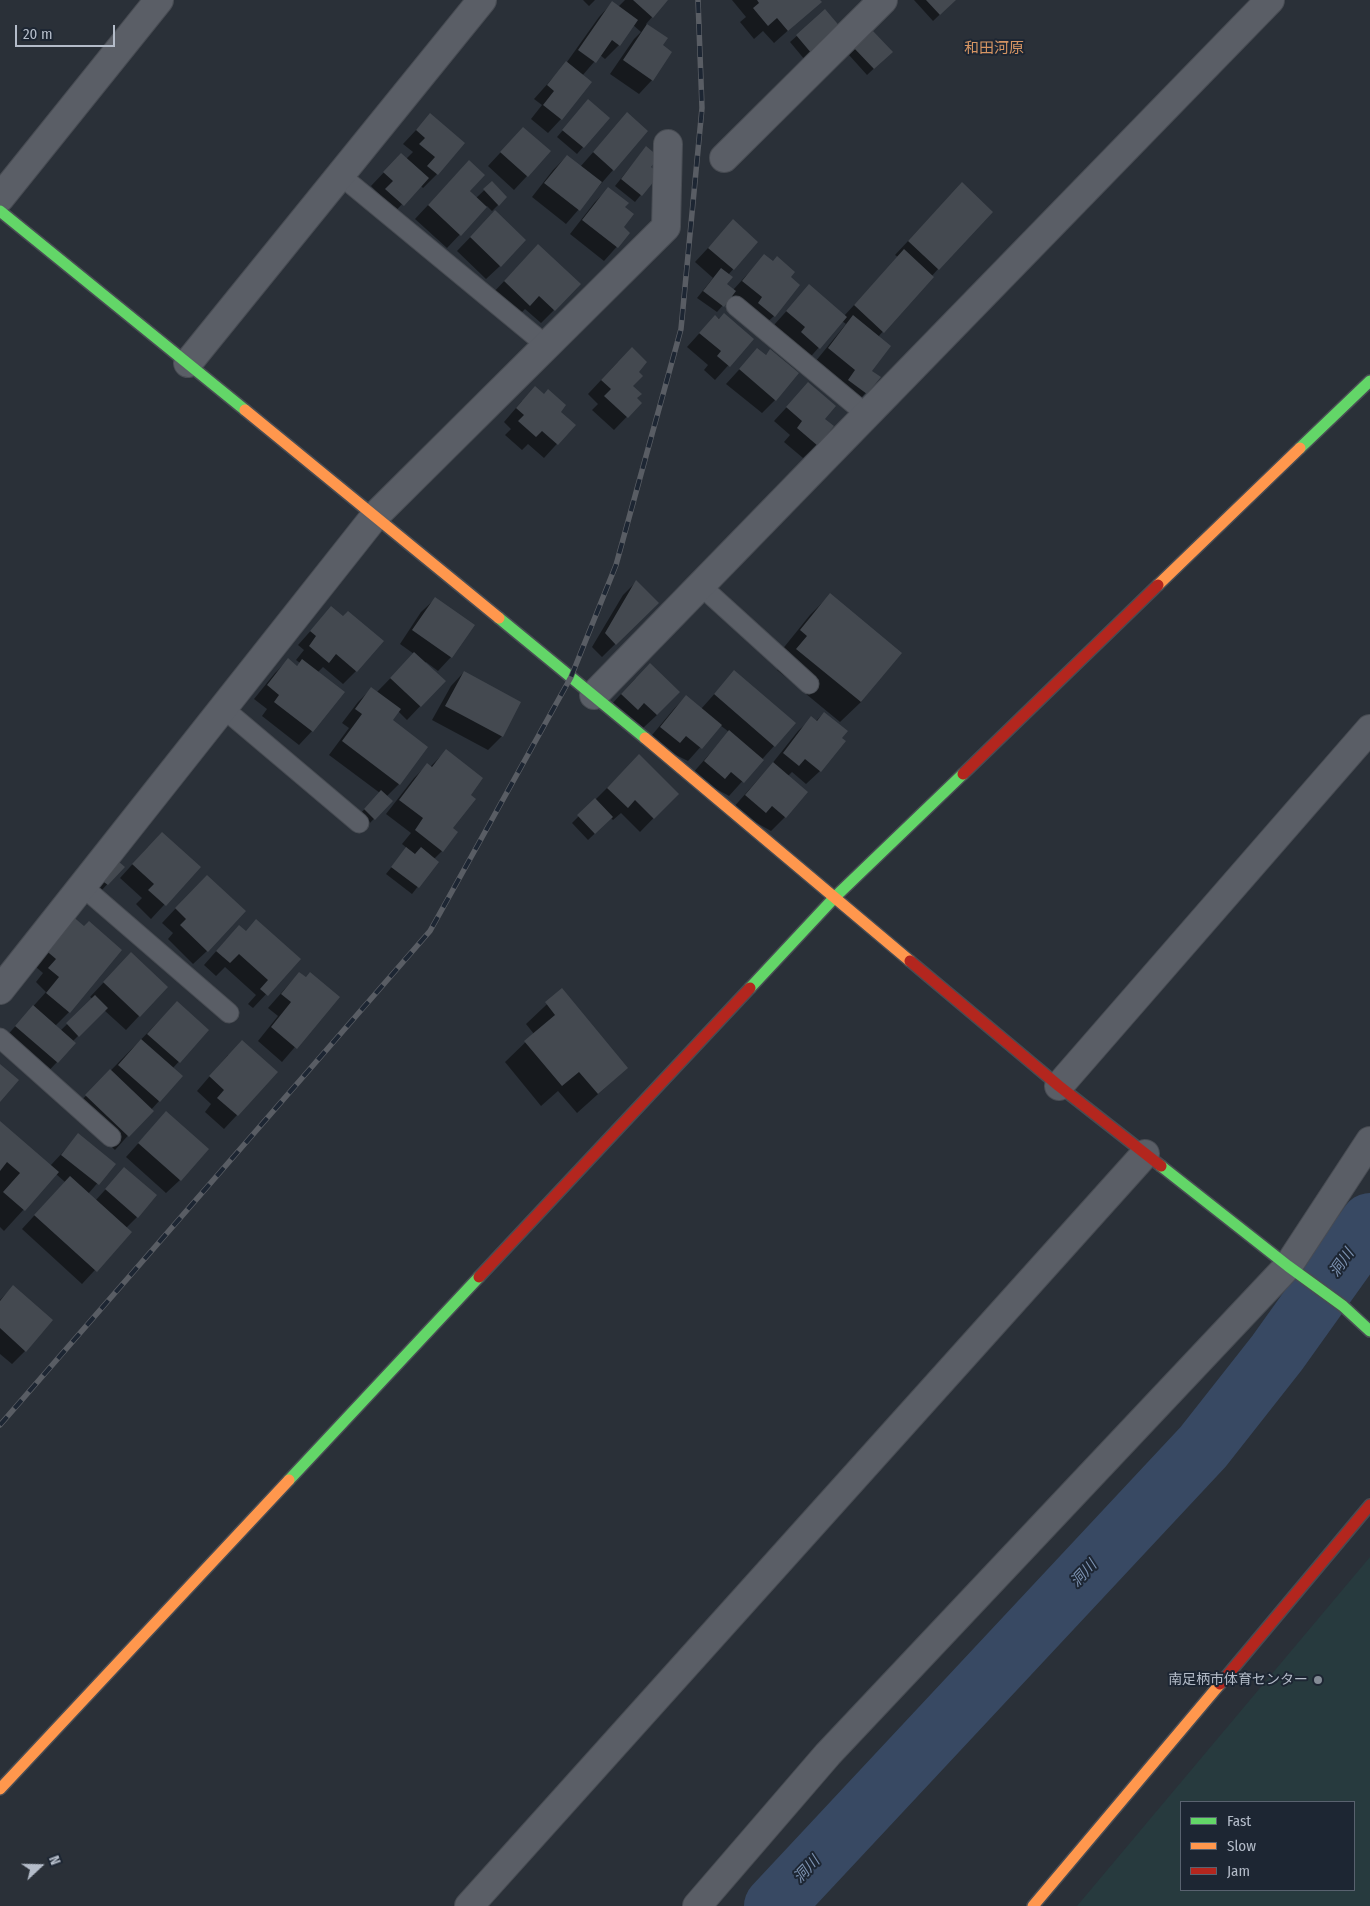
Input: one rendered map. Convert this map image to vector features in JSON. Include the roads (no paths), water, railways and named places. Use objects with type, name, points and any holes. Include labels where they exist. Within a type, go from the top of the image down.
[{"type":"street","points":[[0,198],[159,0]]},
{"type":"street","points":[[188,363],[482,0]]},
{"type":"street","points":[[724,158],[883,0]]},
{"type":"street","points":[[594,695],[1270,0]]},
{"type":"street","points":[[0,990],[375,516],[666,227],[668,144]]},
{"type":"street","points":[[0,210],[594,695],[1059,1086],[1343,1306],[1370,1331]]},
{"type":"street","points":[[0,1789],[835,897],[1370,382]]},
{"type":"street","points":[[1059,1086],[1370,729]]},
{"type":"street","points":[[697,1906],[828,1754],[1295,1270],[1370,1141]]},
{"type":"street","points":[[469,1906],[1145,1154]]},
{"type":"street","points":[[1033,1906],[1370,1505]]},
{"type":"lane","points":[[340,175],[546,346]]},
{"type":"lane","points":[[736,306],[867,415]]},
{"type":"lane","points":[[700,585],[809,684]]},
{"type":"lane","points":[[223,708],[360,823]]},
{"type":"lane","points":[[82,886],[229,1013]]},
{"type":"lane","points":[[0,1038],[111,1137]]},
{"type":"waterway","name":"洞川","points":[[774,1906],[1203,1447],[1277,1353],[1370,1223]]},
{"type":"railway","points":[[0,1425],[430,931],[571,677],[616,565],[681,329],[702,108],[698,0]]},
{"type":"place","name":"南足柄市体育センター","points":[[1318,1680]]},
{"type":"district","name":"和田河原","points":[[994,49]]}]
